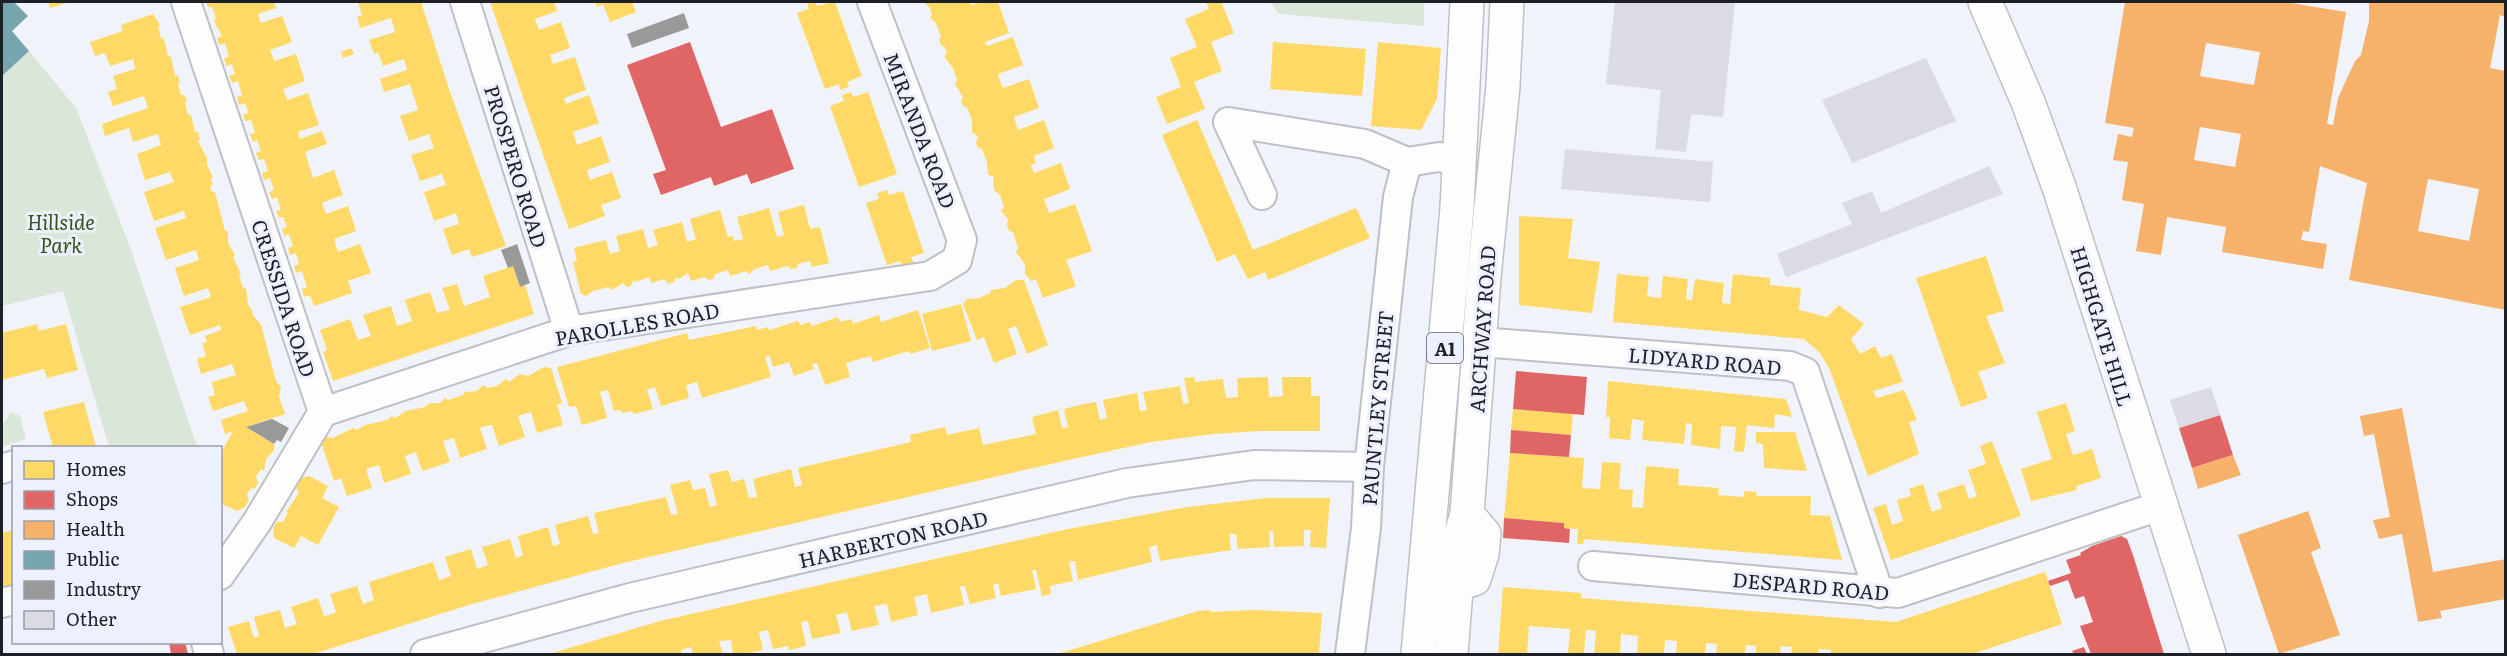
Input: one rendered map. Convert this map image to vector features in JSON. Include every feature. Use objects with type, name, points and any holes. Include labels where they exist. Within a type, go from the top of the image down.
[{"type":"main road","name":"ARCHWAY ROAD","points":[[1451,654],[1440,584],[1467,2]]},
{"type":"main road","name":"ARCHWAY ROAD","points":[[1440,584],[1474,579],[1482,554],[1484,534],[1467,514],[1493,176],[1503,86],[1507,2]]},
{"type":"main road","name":"HIGHGATE HILL","points":[[1985,2],[2028,102],[2060,187],[2209,654]]},
{"type":"main road","name":"ARCHWAY ROAD","points":[[1418,654],[1440,584]]},
{"type":"street","name":"CRESSIDA ROAD","points":[[186,2],[323,412]]},
{"type":"street","name":"PROSPERO ROAD","points":[[465,2],[569,331]]},
{"type":"street","name":"MIRANDA ROAD","points":[[872,2],[962,240],[957,260]]},
{"type":"street","points":[[1262,195],[1228,122],[1365,144],[1407,162],[1439,157],[1459,161]]},
{"type":"street","name":"PAUNTLEY STREET","points":[[1350,654],[1366,528],[1369,467],[1398,196],[1407,162]]},
{"type":"street","name":"PAROLLES ROAD","points":[[323,412],[569,331],[930,276],[957,260]]},
{"type":"street","name":"LIDYARD ROAD","points":[[1480,342],[1505,343],[1514,347],[1534,345],[1790,366],[1805,372],[1879,593]]},
{"type":"street","points":[[222,572],[257,522],[323,412]]},
{"type":"street","name":"HARBERTON ROAD","points":[[425,654],[630,598],[1127,483],[1254,465],[1369,467]]},
{"type":"street","name":"DESPARD ROAD","points":[[1593,566],[1898,593],[2160,506]]},
{"type":"green space","points":[[1270,2],[1424,2],[1424,26],[1279,14]]},
{"type":"green space","name":"Hillside Park","points":[[29,51],[76,108],[130,247],[197,446],[109,446],[63,291],[2,306],[2,76]]},
{"type":"green space","points":[[11,412],[20,416],[26,439],[2,447],[2,426]]},
{"type":"building: Homes","points":[[48,2],[70,2],[50,8]]},
{"type":"building: Homes","points":[[206,2],[274,2],[276,8],[258,14],[261,23],[282,16],[292,42],[270,50],[274,61],[296,54],[305,81],[283,89],[287,100],[308,93],[319,125],[298,132],[300,139],[322,131],[327,144],[305,152],[313,178],[334,170],[343,195],[322,203],[326,214],[348,206],[356,231],[334,239],[338,252],[360,244],[371,273],[348,281],[352,293],[314,306],[310,295],[304,297],[302,289],[307,287],[302,271],[296,273],[294,266],[299,264],[296,253],[290,255],[288,248],[293,246],[289,234],[284,236],[282,229],[287,227],[283,217],[279,218],[276,211],[281,210],[277,197],[272,199],[269,192],[274,190],[270,178],[264,180],[262,173],[268,171],[264,159],[259,160],[256,153],[261,151],[257,140],[253,142],[250,134],[255,133],[251,120],[245,121],[243,115],[248,113],[247,108],[245,103],[239,105],[237,97],[242,95],[238,81],[232,83],[229,76],[235,74],[232,64],[226,66],[224,58],[229,57],[225,43],[219,45],[217,38],[222,36],[214,21],[216,18],[212,7],[208,7]]},
{"type":"building: Homes","points":[[358,2],[421,2],[450,92],[506,246],[472,257],[469,249],[452,255],[443,229],[459,224],[456,213],[434,221],[424,192],[446,185],[442,174],[420,181],[411,155],[434,148],[429,134],[409,141],[400,116],[418,110],[410,84],[384,92],[380,79],[407,70],[404,59],[383,66],[378,52],[374,54],[369,40],[395,32],[391,18],[360,28],[357,17],[362,15]]},
{"type":"building: Homes","points":[[490,2],[554,2],[557,11],[535,19],[539,30],[561,22],[570,48],[550,55],[553,64],[575,57],[586,90],[564,98],[566,104],[589,95],[599,123],[573,132],[577,145],[601,136],[610,162],[587,170],[590,180],[612,172],[621,198],[601,205],[605,216],[569,229]]},
{"type":"building: Homes","points":[[595,2],[632,2],[636,12],[610,22],[603,4],[597,7]]},
{"type":"building: Homes","points":[[815,2],[817,6],[835,2],[862,76],[847,82],[849,87],[840,90],[839,84],[825,89],[797,13],[809,9],[807,3]]},
{"type":"building: Homes","points":[[924,2],[970,2],[971,5],[981,2],[998,2],[1009,33],[985,42],[987,46],[1013,37],[1023,65],[998,74],[1000,81],[1003,88],[1029,79],[1039,108],[1014,117],[1018,130],[1044,120],[1054,148],[1034,156],[1036,163],[1031,165],[1034,173],[1061,163],[1070,189],[1044,199],[1049,213],[1075,204],[1092,251],[1066,260],[1076,286],[1043,298],[1036,279],[1031,281],[1025,274],[1025,264],[1016,252],[1018,248],[1013,232],[1009,231],[1008,219],[1001,211],[1004,207],[1000,195],[994,190],[993,176],[988,175],[987,162],[982,149],[978,148],[976,143],[978,136],[972,132],[972,120],[967,107],[963,106],[961,101],[963,97],[955,84],[957,80],[953,68],[944,56],[947,53],[945,47],[939,40],[941,37],[936,23],[930,18],[932,14],[930,8]]},
{"type":"building: Homes","points":[[1206,2],[1228,2],[1222,4],[1234,33],[1211,42],[1222,71],[1194,82],[1205,109],[1167,124],[1156,97],[1181,87],[1170,58],[1197,47],[1185,19],[1209,9]]},
{"type":"building: Homes","points":[[153,14],[160,25],[158,27],[161,38],[164,39],[168,56],[171,57],[175,76],[178,76],[180,82],[178,84],[181,95],[184,95],[187,101],[185,103],[188,115],[191,115],[195,132],[198,132],[200,139],[198,141],[213,177],[211,179],[213,185],[210,186],[212,192],[215,192],[225,231],[228,231],[228,243],[235,255],[233,257],[241,274],[239,276],[243,288],[246,288],[248,304],[252,314],[261,325],[276,381],[281,387],[279,397],[285,414],[246,427],[274,444],[274,450],[266,459],[264,471],[261,469],[256,477],[258,483],[255,488],[250,489],[247,495],[249,500],[244,508],[237,511],[222,504],[222,451],[233,431],[225,434],[221,420],[248,411],[244,401],[213,411],[208,397],[215,395],[212,382],[236,375],[232,364],[201,374],[197,359],[206,356],[202,343],[207,342],[205,336],[221,330],[220,325],[190,335],[180,307],[211,297],[208,288],[184,296],[175,268],[199,260],[196,250],[166,260],[155,228],[186,218],[184,211],[154,221],[144,192],[174,182],[170,172],[145,180],[137,154],[161,145],[158,134],[133,142],[129,128],[105,136],[102,124],[148,108],[144,96],[113,106],[108,92],[117,89],[113,76],[135,69],[133,59],[110,66],[105,53],[95,56],[90,42],[123,31],[121,25]]},
{"type":"building: Homes","points":[[1273,42],[1366,49],[1362,96],[1270,89]]},
{"type":"building: Homes","points":[[1378,42],[1441,48],[1437,99],[1421,130],[1371,126]]},
{"type":"building: Homes","points":[[351,48],[354,54],[343,58],[341,52]]},
{"type":"building: Homes","points":[[851,92],[853,97],[868,92],[897,174],[859,187],[830,106],[844,101],[842,95]]},
{"type":"building: Homes","points":[[1197,120],[1253,250],[1356,208],[1370,238],[1268,280],[1265,272],[1248,279],[1235,254],[1217,262],[1162,135]]},
{"type":"building: Homes","points":[[887,190],[889,195],[903,191],[924,253],[911,257],[914,263],[903,267],[900,261],[887,265],[866,203],[879,199],[877,193]]},
{"type":"building: Homes","points":[[804,205],[810,229],[820,227],[829,263],[812,267],[810,261],[798,264],[797,268],[791,269],[788,266],[770,271],[768,265],[755,269],[749,274],[746,271],[730,276],[728,270],[715,274],[713,279],[709,280],[705,277],[691,281],[688,273],[676,279],[676,276],[674,282],[668,284],[664,279],[651,283],[649,277],[635,282],[634,279],[631,286],[627,287],[623,283],[612,290],[609,287],[593,291],[586,296],[581,294],[573,262],[577,261],[574,248],[606,240],[610,254],[620,251],[616,236],[643,229],[648,248],[658,245],[653,230],[682,222],[687,242],[696,239],[690,219],[720,210],[728,237],[733,236],[734,241],[743,239],[737,217],[769,208],[777,237],[784,235],[778,212]]},
{"type":"building: Homes","points":[[1519,216],[1573,219],[1568,258],[1600,262],[1592,313],[1519,305]]},
{"type":"building: Homes","points":[[1986,256],[2004,311],[1986,316],[2005,363],[1978,372],[1988,398],[1961,407],[1916,278]]},
{"type":"building: Homes","points":[[513,266],[520,287],[525,285],[534,314],[333,381],[323,352],[327,350],[320,330],[350,319],[358,340],[371,336],[363,315],[391,306],[397,326],[412,321],[405,300],[430,292],[437,313],[450,310],[442,288],[457,284],[464,306],[490,297],[483,276]]},
{"type":"building: Homes","points":[[1617,274],[1649,277],[1647,296],[1661,298],[1663,276],[1688,279],[1686,299],[1692,300],[1695,279],[1724,283],[1722,303],[1730,304],[1733,274],[1770,278],[1770,285],[1801,288],[1799,310],[1827,317],[1839,305],[1864,324],[1851,339],[1860,354],[1875,346],[1881,358],[1892,354],[1903,382],[1873,391],[1877,398],[1904,390],[1917,420],[1909,422],[1919,454],[1868,476],[1830,370],[1820,353],[1804,339],[1613,322]]},
{"type":"building: Homes","points":[[1016,280],[1024,280],[1048,345],[1027,354],[1016,326],[1008,329],[1017,354],[994,363],[984,337],[977,340],[963,304],[967,299],[979,298],[990,293],[991,290],[1005,288]]},
{"type":"building: Homes","points":[[961,304],[971,341],[932,351],[922,314]]},
{"type":"building: Homes","points":[[918,310],[930,348],[910,354],[909,351],[873,362],[871,356],[846,363],[850,377],[825,385],[817,363],[812,364],[814,369],[794,376],[789,362],[773,367],[770,356],[765,357],[771,377],[702,398],[697,382],[686,385],[689,398],[661,406],[655,387],[647,390],[653,409],[634,414],[632,411],[622,413],[620,410],[614,411],[608,390],[600,392],[607,418],[582,425],[576,406],[569,407],[557,367],[687,333],[689,340],[756,326],[757,330],[768,327],[769,330],[798,321],[800,325],[810,322],[812,326],[838,317],[840,322],[852,319],[853,324],[879,315],[881,322]]},
{"type":"building: Homes","points":[[37,324],[39,331],[66,324],[78,370],[47,378],[44,369],[2,380],[2,333]]},
{"type":"building: Homes","points":[[544,367],[551,368],[562,403],[557,404],[563,425],[537,433],[531,412],[518,416],[525,437],[499,446],[492,425],[486,426],[480,428],[487,449],[460,458],[454,438],[443,441],[450,462],[422,471],[416,452],[405,456],[411,474],[384,483],[379,465],[366,469],[372,488],[347,496],[341,478],[334,481],[321,442],[326,437],[333,438],[353,428],[357,430],[365,425],[387,420],[392,416],[395,418],[406,411],[425,407],[430,403],[440,403],[445,398],[448,400],[463,395],[464,392],[477,391],[483,385],[487,388],[497,386],[506,379],[509,382],[520,374],[528,376]]},
{"type":"building: Homes","points":[[1194,377],[1195,382],[1223,379],[1226,398],[1238,397],[1237,378],[1268,377],[1269,397],[1283,396],[1282,377],[1311,377],[1311,396],[1320,396],[1320,431],[1214,434],[1151,442],[1055,463],[623,563],[472,604],[313,654],[237,654],[228,627],[249,621],[254,638],[259,636],[254,617],[280,610],[285,628],[297,624],[291,607],[318,598],[324,616],[329,615],[336,612],[330,594],[357,586],[363,604],[374,600],[369,582],[433,562],[439,580],[451,576],[445,557],[471,549],[477,569],[488,565],[482,547],[510,539],[516,558],[523,555],[518,536],[548,527],[553,546],[560,544],[555,525],[588,516],[593,534],[599,533],[594,513],[666,497],[671,515],[678,514],[670,485],[690,480],[693,490],[705,488],[710,507],[717,505],[709,474],[728,470],[732,482],[744,479],[749,498],[757,497],[753,479],[791,469],[795,487],[802,485],[798,468],[911,442],[910,435],[945,427],[947,435],[979,428],[983,445],[1036,434],[1032,417],[1058,410],[1062,428],[1068,427],[1064,409],[1084,404],[1096,402],[1100,420],[1107,418],[1103,400],[1137,393],[1140,411],[1147,410],[1143,392],[1180,386],[1183,404],[1189,403],[1184,378]]},
{"type":"building: Homes","points":[[1608,381],[1786,399],[1792,417],[1775,414],[1774,428],[1747,425],[1744,452],[1734,451],[1736,427],[1721,426],[1720,449],[1691,445],[1692,424],[1686,423],[1684,444],[1642,440],[1644,421],[1632,419],[1630,440],[1609,438],[1610,417],[1606,417]]},
{"type":"building: Homes","points":[[84,402],[96,446],[53,446],[43,412]]},
{"type":"building: Homes","points":[[2066,403],[2075,431],[2066,434],[2073,455],[2092,449],[2101,478],[2076,486],[2077,490],[2031,501],[2021,469],[2052,459],[2037,412]]},
{"type":"building: Homes","points":[[1513,409],[1573,413],[1571,435],[1511,430]]},
{"type":"building: Homes","points":[[1756,432],[1795,432],[1807,471],[1764,468],[1763,444],[1756,443]]},
{"type":"building: Homes","points":[[1992,441],[2021,516],[1891,560],[1873,508],[1886,504],[1892,525],[1903,521],[1897,500],[1911,496],[1909,489],[1923,484],[1932,512],[1942,508],[1937,493],[1964,484],[1969,499],[1977,496],[1968,470],[1986,464],[1980,446]]},
{"type":"building: Homes","points":[[1510,453],[1584,458],[1582,488],[1600,489],[1602,462],[1621,463],[1619,489],[1633,490],[1632,507],[1643,508],[1646,466],[1679,469],[1678,485],[1719,488],[1718,495],[1744,497],[1744,491],[1757,492],[1756,496],[1811,496],[1810,515],[1830,516],[1842,560],[1584,539],[1583,544],[1577,544],[1578,529],[1564,528],[1564,523],[1504,518]]},
{"type":"building: Homes","points":[[309,476],[328,486],[322,498],[339,507],[318,545],[301,536],[294,548],[274,538],[273,528],[277,522],[283,522],[288,513],[286,512],[299,493],[296,487],[301,478]]},
{"type":"building: Homes","points":[[1267,498],[1330,498],[1326,548],[1310,547],[1311,530],[1304,530],[1304,546],[1274,547],[1273,531],[1269,531],[1270,547],[1238,549],[1236,534],[1229,534],[1231,550],[1160,561],[1157,545],[1149,547],[1152,562],[1078,580],[1075,561],[1069,562],[1073,581],[1050,586],[1051,594],[1042,596],[1036,570],[1032,570],[1036,589],[1001,596],[998,583],[993,585],[996,598],[970,604],[965,586],[960,587],[964,605],[931,613],[927,594],[914,597],[918,615],[891,622],[887,604],[874,606],[879,625],[852,631],[847,612],[836,615],[841,633],[812,639],[808,621],[801,622],[806,646],[789,650],[788,646],[773,649],[768,630],[759,632],[763,650],[745,654],[733,654],[731,640],[719,641],[723,654],[693,654],[691,647],[681,650],[682,654],[549,654],[660,621],[1068,529],[1187,507]]},
{"type":"building: Homes","points":[[12,530],[12,586],[2,588],[2,533]]},
{"type":"building: Homes","points":[[2045,572],[2062,624],[1972,654],[1831,654],[1831,650],[1819,649],[1819,654],[1791,654],[1792,647],[1781,646],[1780,654],[1756,654],[1756,646],[1746,645],[1745,654],[1716,654],[1717,644],[1706,643],[1705,654],[1676,654],[1677,641],[1665,640],[1664,654],[1637,654],[1638,636],[1621,634],[1620,654],[1594,654],[1596,631],[1586,630],[1584,654],[1568,653],[1570,629],[1529,626],[1527,654],[1498,654],[1503,587],[1581,593],[1581,598],[1896,622]]},
{"type":"building: Homes","points":[[1210,610],[1211,612],[1254,610],[1322,613],[1319,654],[1057,654],[1198,611]]},
{"type":"building: Shops","points":[[690,42],[721,127],[772,109],[794,169],[751,184],[747,174],[714,186],[711,177],[661,195],[653,174],[666,170],[627,65]]},
{"type":"building: Shops","points":[[1516,371],[1587,377],[1584,415],[1513,409]]},
{"type":"building: Shops","points":[[2220,415],[2233,455],[2192,468],[2179,428]]},
{"type":"building: Shops","points":[[1511,430],[1571,435],[1569,457],[1510,453]]},
{"type":"building: Shops","points":[[1504,518],[1564,523],[1564,528],[1570,529],[1569,543],[1503,538]]},
{"type":"building: Shops","points":[[2121,536],[2127,539],[2133,555],[2164,654],[2091,654],[2080,626],[2093,622],[2084,596],[2075,599],[2068,580],[2050,586],[2048,581],[2071,573],[2066,560],[2081,555],[2080,553],[2092,546]]},
{"type":"building: Shops","points":[[169,644],[186,644],[188,654],[171,654]]},
{"type":"building: Shops","points":[[2084,647],[2087,654],[2074,654],[2072,651]]},
{"type":"building: Health","points":[[2125,2],[2285,2],[2346,12],[2327,124],[2333,125],[2338,98],[2355,61],[2361,55],[2369,21],[2369,2],[2506,2],[2506,17],[2500,15],[2490,68],[2506,71],[2506,310],[2349,280],[2367,183],[2320,166],[2309,232],[2303,231],[2301,240],[2327,244],[2323,269],[2222,252],[2226,227],[2167,217],[2161,255],[2136,251],[2144,204],[2122,200],[2128,162],[2113,160],[2118,134],[2132,137],[2134,128],[2105,123]],"holes":[[[2206,43],[2260,52],[2254,85],[2200,76]],[[2200,127],[2241,134],[2235,167],[2194,160]],[[2428,179],[2479,189],[2469,241],[2418,231]]]},
{"type":"building: Health","points":[[2402,408],[2433,572],[2506,559],[2506,599],[2440,611],[2442,618],[2418,622],[2402,534],[2379,539],[2373,520],[2390,517],[2374,434],[2364,436],[2360,416]]},
{"type":"building: Health","points":[[2233,455],[2241,475],[2198,489],[2192,468]]},
{"type":"building: Health","points":[[2308,511],[2321,548],[2311,552],[2340,635],[2279,654],[2238,535]]},
{"type":"building: Public","points":[[2,2],[14,2],[28,16],[12,31],[29,51],[2,76]]},
{"type":"building: Industry","points":[[684,13],[689,28],[632,48],[627,34]]},
{"type":"building: Industry","points":[[517,244],[530,283],[520,287],[513,266],[508,268],[501,250]]},
{"type":"building: Industry","points":[[272,419],[289,428],[281,442],[277,440],[274,444],[246,427]]},
{"type":"building: Other","points":[[1615,2],[1735,2],[1723,117],[1691,114],[1686,152],[1655,149],[1661,90],[1606,84]]},
{"type":"building: Other","points":[[1926,58],[1956,121],[1852,163],[1822,100]]},
{"type":"building: Other","points":[[1565,149],[1713,162],[1710,202],[1561,189]]},
{"type":"building: Other","points":[[1989,166],[2003,194],[1786,277],[1777,254],[1852,224],[1842,203],[1872,191],[1881,213]]},
{"type":"building: Other","points":[[2211,387],[2220,415],[2179,428],[2170,400]]}]
